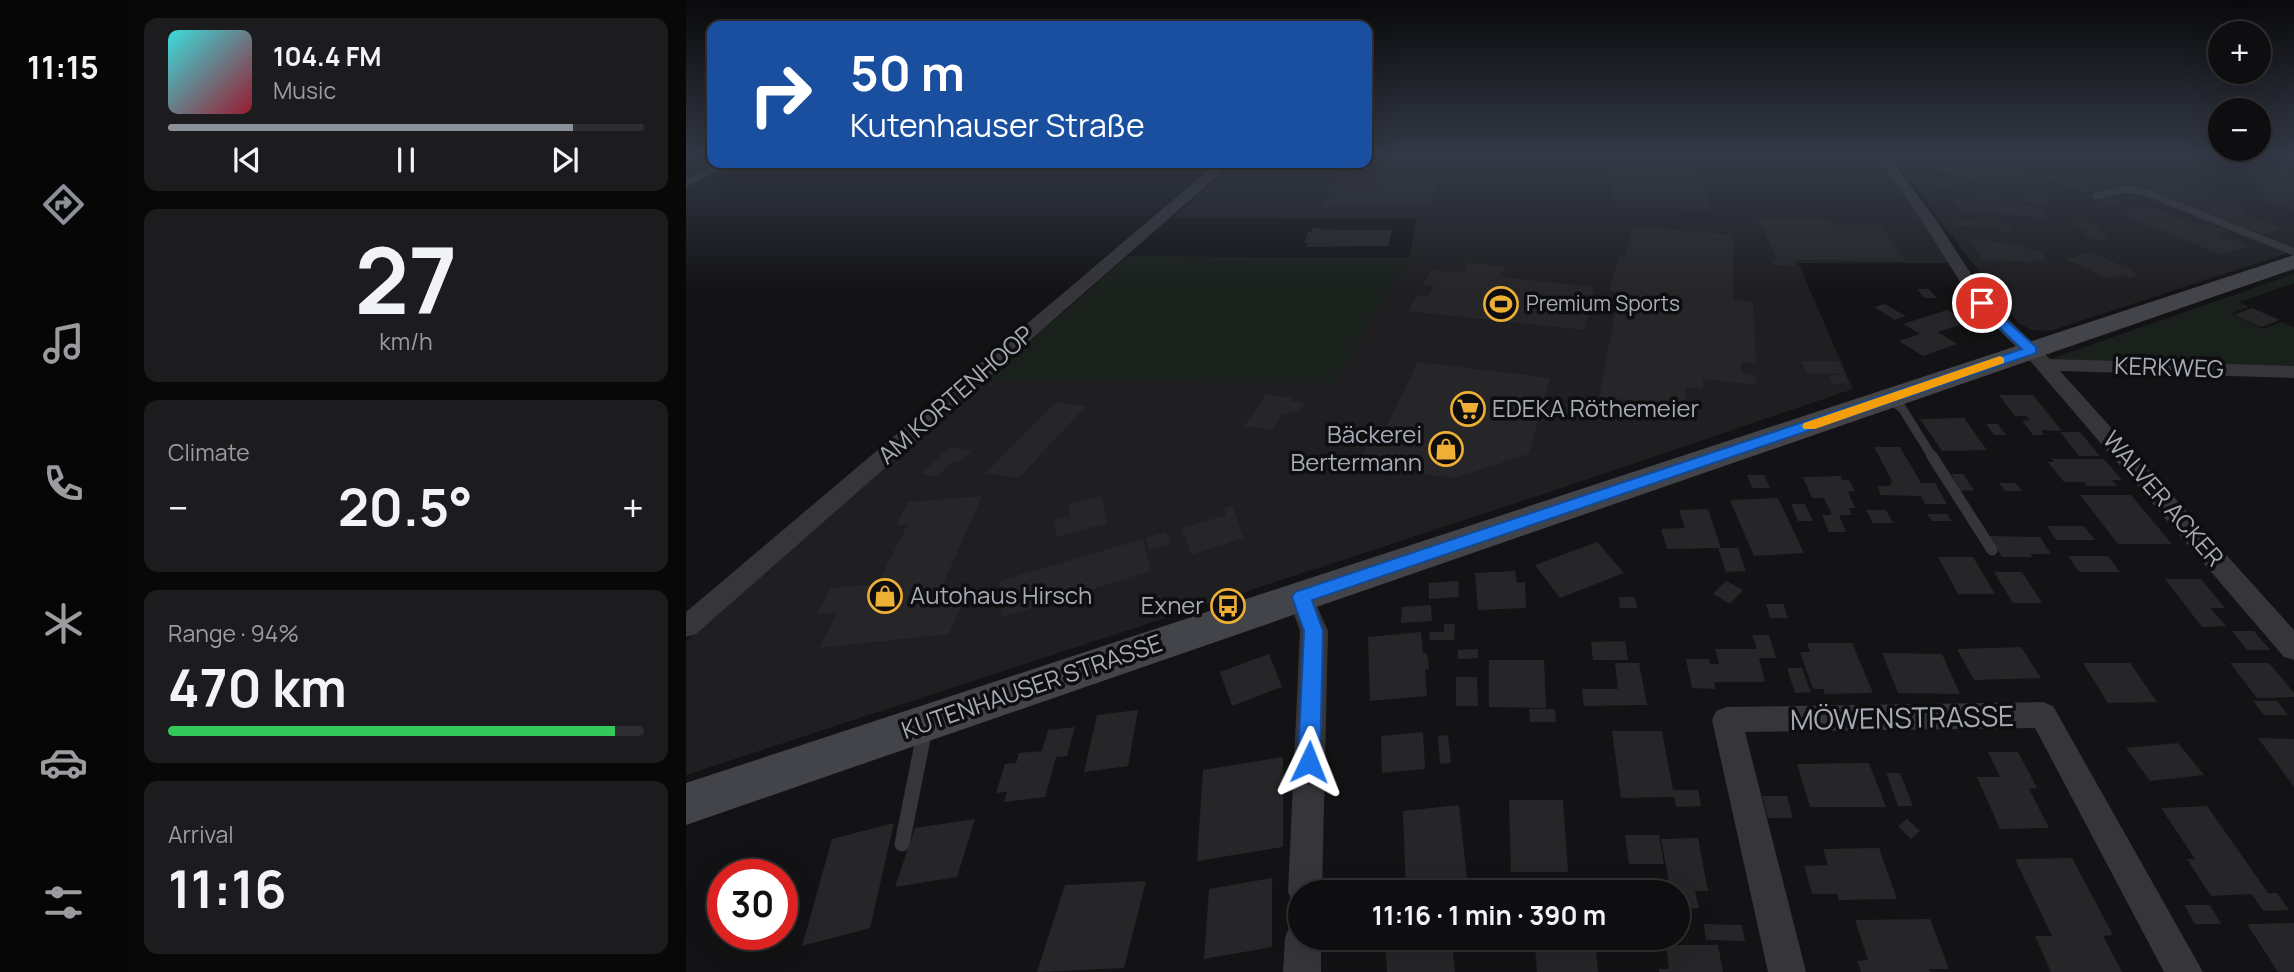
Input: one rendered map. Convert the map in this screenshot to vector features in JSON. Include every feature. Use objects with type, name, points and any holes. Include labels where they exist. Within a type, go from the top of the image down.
[{"type":"street","name":"AM KORTENHOOP","points":[[686,627],[1182,200]]},
{"type":"street","points":[[1915,200],[1982,303],[2038,358]]},
{"type":"street","name":"KUTENHAUSER STRASSE","points":[[686,804],[1888,398],[2038,358],[2294,262]]},
{"type":"street","name":"KERKWEG","points":[[2038,358],[2294,372]]},
{"type":"street","name":"WALVER ACKER","points":[[2038,358],[2294,649]]},
{"type":"street","points":[[1301,597],[1314,631],[1305,880]]},
{"type":"street","name":"MÖWENSTRASSE","points":[[1787,972],[1727,720],[2043,715],[2184,972]]},
{"type":"street","points":[[1302,972],[1303,950]]},
{"type":"lane","points":[[2166,200],[2294,252]]},
{"type":"lane","points":[[1888,398],[1902,408],[1992,550]]},
{"type":"lane","points":[[902,844],[927,723]]},
{"type":"shaded area","points":[[1193,200],[1909,200],[1953,263],[1798,263],[1853,389],[1556,490],[686,775],[686,641],[985,380],[1334,382],[1409,258],[1417,219],[1174,217]]},
{"type":"shaded area","points":[[1925,200],[2294,200],[2294,251],[2050,331],[2031,330],[2018,323]]},
{"type":"shaded area","points":[[1128,256],[1409,258],[1334,383],[985,380]]},
{"type":"shaded area","points":[[2294,274],[2294,283],[2240,302],[2248,307],[2230,314],[2263,329],[2282,322],[2294,327],[2294,366],[2069,363],[2053,358]]},
{"type":"building","points":[[1325,200],[1433,200],[1432,207],[1323,206]]},
{"type":"building","points":[[1614,200],[1708,200],[1712,209],[1616,208]]},
{"type":"building","points":[[1952,200],[2001,200],[2003,204],[2041,207],[2049,218],[1962,211]]},
{"type":"building","points":[[2048,200],[2052,205],[2025,202]]},
{"type":"building","points":[[2104,200],[2125,202],[2103,208],[2093,203]]},
{"type":"building","points":[[2177,200],[2223,200],[2248,210],[2240,212],[2282,228],[2262,235]]},
{"type":"building","points":[[2267,200],[2294,200],[2294,210],[2283,205]]},
{"type":"building","points":[[2145,205],[2199,226],[2207,224],[2226,231],[2217,234],[2249,246],[2221,255],[2118,213]]},
{"type":"building","points":[[1757,218],[1830,219],[1833,225],[1880,225],[1906,261],[1793,260],[1796,266],[1773,265],[1771,259],[1777,259]]},
{"type":"building","points":[[1951,219],[2009,225],[2015,233],[2001,232],[1998,227],[1957,226]]},
{"type":"building","points":[[2076,223],[2096,224],[2109,241],[2088,239]]},
{"type":"building","points":[[1632,226],[1733,235],[1734,300],[1753,302],[1756,363],[1741,362],[1741,373],[1756,375],[1757,385],[1703,379],[1703,389],[1686,387],[1685,407],[1599,397],[1619,292],[1609,291],[1620,255],[1626,256]]},
{"type":"building","points":[[1313,228],[1392,230],[1388,246],[1306,247],[1308,243],[1304,243],[1308,232],[1312,232]]},
{"type":"building","points":[[1970,239],[2025,245],[2028,250],[2041,251],[2048,261],[2034,260],[2036,263],[1981,259]]},
{"type":"building","points":[[2091,252],[2138,275],[2109,279],[2066,259]]},
{"type":"building","name":"Premium Sports","points":[[1468,263],[1505,266],[1500,277],[1595,287],[1584,330],[1408,311],[1417,295],[1428,296],[1433,286],[1423,285],[1432,270],[1464,273]]},
{"type":"building","points":[[1917,289],[1929,289],[1937,298],[1924,298]]},
{"type":"building","points":[[1885,304],[1906,316],[1895,320],[1874,307]]},
{"type":"building","points":[[2252,308],[2280,320],[2261,327],[2234,315]]},
{"type":"building","points":[[1947,310],[1968,322],[1938,332],[1957,344],[1923,356],[1899,341],[1920,334],[1903,324]]},
{"type":"building","points":[[1801,361],[1839,361],[1845,374],[1807,373]]},
{"type":"building","name":"EDEKA Röthemeier","points":[[1418,362],[1550,378],[1529,454],[1455,478],[1357,466],[1370,440],[1379,441]]},
{"type":"building","points":[[1829,375],[1845,375],[1849,383],[1833,385]]},
{"type":"building","points":[[1266,394],[1293,398],[1291,401],[1305,403],[1298,412],[1282,414],[1272,430],[1244,426]]},
{"type":"building","points":[[1999,395],[2033,395],[2062,431],[2041,430],[2044,435],[2033,435],[2022,421],[2030,420],[2026,416],[2015,416]]},
{"type":"building","points":[[1056,402],[1086,406],[1019,478],[986,473]]},
{"type":"building","points":[[1964,418],[1987,450],[1942,451],[1920,419]]},
{"type":"building","points":[[1986,424],[1998,424],[2006,435],[1994,435]]},
{"type":"building","points":[[2060,432],[2080,432],[2100,456],[2079,456]]},
{"type":"building","points":[[950,447],[972,450],[961,461],[954,461],[937,477],[921,474]]},
{"type":"building","points":[[1874,447],[1900,447],[1921,483],[1935,483],[1947,504],[1925,504],[1921,496],[1881,495],[1877,486],[1891,486],[1890,483],[1893,483]]},
{"type":"building","points":[[2052,459],[2104,459],[2122,480],[2112,480],[2117,486],[2087,486],[2084,482],[2064,482],[2048,462],[2054,462]]},
{"type":"building","points":[[1951,474],[1963,474],[1974,490],[1961,491]]},
{"type":"building","points":[[1747,475],[1764,475],[1770,488],[1752,488]]},
{"type":"building","points":[[1841,476],[1842,480],[1849,480],[1855,491],[1848,492],[1855,508],[1849,508],[1852,515],[1839,515],[1846,532],[1829,532],[1822,515],[1832,515],[1824,498],[1812,498],[1803,477]]},
{"type":"building","points":[[1999,483],[2016,483],[2022,491],[2005,491]]},
{"type":"building","points":[[2080,495],[2131,495],[2172,544],[2118,544]]},
{"type":"building","points":[[982,496],[935,602],[964,599],[949,634],[819,648],[838,612],[816,615],[831,588],[877,584],[908,524],[896,525],[908,502]]},
{"type":"building","points":[[1101,496],[1107,523],[1057,537],[1054,520],[1070,516],[1068,505]]},
{"type":"building","points":[[1778,498],[1804,553],[1754,556],[1730,500]]},
{"type":"building","points":[[1791,504],[1805,504],[1813,521],[1798,521]]},
{"type":"building","points":[[1232,506],[1244,538],[1191,555],[1182,528],[1226,515],[1224,508]]},
{"type":"building","points":[[1708,509],[1721,548],[1738,548],[1746,571],[1726,572],[1718,548],[1667,549],[1661,529],[1685,528],[1679,510]]},
{"type":"building","points":[[1866,510],[1886,510],[1893,523],[1873,523]]},
{"type":"building","points":[[1927,514],[1947,514],[1951,521],[1932,521]]},
{"type":"building","points":[[2047,526],[2084,526],[2095,540],[2056,540]]},
{"type":"building","points":[[1166,532],[1170,544],[1149,550],[1146,538]]},
{"type":"building","points":[[1989,536],[2040,537],[2051,554],[2002,557]]},
{"type":"building","points":[[1143,539],[1151,571],[1002,617],[999,581]]},
{"type":"building","points":[[1597,542],[1624,573],[1560,598],[1535,565]]},
{"type":"building","points":[[2068,556],[2108,556],[2120,572],[2079,572]]},
{"type":"building","points":[[1938,557],[1973,557],[1995,594],[1958,594]]},
{"type":"building","points":[[1515,571],[1517,583],[1525,582],[1526,608],[1478,610],[1475,573]]},
{"type":"building","points":[[1994,572],[2022,572],[2042,603],[2013,603]]},
{"type":"building","points":[[2165,579],[2201,579],[2225,608],[2210,608],[2226,626],[2202,627]]},
{"type":"building","points":[[1458,581],[1459,597],[1429,599],[1429,583]]},
{"type":"building","points":[[1726,581],[1743,590],[1730,604],[1713,594]]},
{"type":"building","points":[[1619,597],[1635,597],[1637,608],[1620,608]]},
{"type":"building","points":[[1766,604],[1783,604],[1788,618],[1770,618]]},
{"type":"building","points":[[1431,605],[1432,621],[1401,623],[1402,607]]},
{"type":"building","points":[[1444,624],[1455,624],[1454,640],[1429,640],[1430,632],[1444,632]]},
{"type":"building","points":[[2232,631],[2254,631],[2270,650],[2247,650]]},
{"type":"building","points":[[1421,632],[1423,653],[1427,653],[1429,669],[1425,670],[1427,696],[1370,701],[1368,637]]},
{"type":"building","points":[[1752,635],[1769,635],[1776,658],[1759,658],[1765,682],[1714,682],[1715,689],[1692,688],[1686,659],[1709,659],[1710,664],[1719,664],[1715,649],[1757,649]]},
{"type":"building","points":[[1625,641],[1628,660],[1593,660],[1591,642]]},
{"type":"building","points":[[1807,643],[1852,643],[1873,693],[1825,694],[1823,689],[1813,689],[1800,652],[1810,652]]},
{"type":"building","points":[[2021,647],[2041,678],[1974,680],[1957,649]]},
{"type":"building","points":[[1478,649],[1478,658],[1458,659],[1458,650]]},
{"type":"building","points":[[1882,653],[1942,654],[1960,694],[1898,693]]},
{"type":"building","points":[[1269,654],[1282,687],[1232,706],[1220,672]]},
{"type":"building","points":[[1489,660],[1544,660],[1546,708],[1489,707]]},
{"type":"building","points":[[1615,663],[1639,663],[1647,705],[1584,706],[1582,689],[1618,689]]},
{"type":"building","points":[[2083,663],[2130,663],[2157,702],[2108,703]]},
{"type":"building","points":[[2230,663],[2269,663],[2294,693],[2294,697],[2257,698]]},
{"type":"building","points":[[1787,668],[1802,668],[1811,692],[1795,693]]},
{"type":"building","points":[[1456,677],[1477,677],[1478,706],[1456,706]]},
{"type":"building","points":[[2253,701],[2277,701],[2288,715],[2264,715]]},
{"type":"building","points":[[1529,709],[1555,709],[1556,722],[1530,722]]},
{"type":"building","points":[[1138,710],[1128,766],[1084,772],[1097,715]]},
{"type":"building","points":[[1075,727],[1067,756],[1056,757],[1045,797],[1004,802],[1007,792],[996,793],[1005,764],[1016,763],[1019,753],[1042,751],[1048,730]]},
{"type":"building","points":[[1612,731],[1662,731],[1673,790],[1698,790],[1701,806],[1676,807],[1674,797],[1621,798]]},
{"type":"building","points":[[1423,732],[1425,769],[1382,773],[1381,736]]},
{"type":"building","points":[[1448,735],[1451,763],[1440,764],[1438,736]]},
{"type":"building","points":[[2258,738],[2294,739],[2294,787]]},
{"type":"building","points":[[2178,743],[2204,775],[2150,781],[2126,748]]},
{"type":"building","points":[[1988,752],[2018,752],[2037,788],[2029,789],[2049,828],[2000,829],[1977,777],[2000,777]]},
{"type":"building","points":[[1283,757],[1283,847],[1197,861],[1203,770]]},
{"type":"building","points":[[1869,763],[1886,807],[1810,807],[1797,764]]},
{"type":"building","points":[[1886,773],[1900,773],[1913,806],[1898,806]]},
{"type":"building","points":[[1762,796],[1787,796],[1793,818],[1768,818]]},
{"type":"building","points":[[1509,800],[1563,800],[1568,872],[1511,872]]},
{"type":"building","points":[[1459,805],[1467,880],[1406,880],[1403,811]]},
{"type":"building","points":[[2207,806],[2268,893],[2277,893],[2289,910],[2263,911],[2252,894],[2211,896],[2187,859],[2195,859],[2161,808]]},
{"type":"building","points":[[975,819],[957,877],[895,887],[915,828]]},
{"type":"building","points":[[1907,819],[1920,831],[1911,839],[1898,826]]},
{"type":"building","points":[[894,823],[870,928],[802,946],[832,839]]},
{"type":"building","points":[[1625,835],[1659,835],[1664,864],[1629,864]]},
{"type":"building","points":[[1698,838],[1708,891],[1695,891],[1699,908],[1690,908],[1690,880],[1669,880],[1661,839]]},
{"type":"building","points":[[1879,848],[1897,899],[1839,900],[1837,894],[1812,894],[1804,866],[1828,865],[1823,849]]},
{"type":"building","points":[[2072,858],[2113,935],[2103,936],[2122,972],[2051,972],[2035,936],[2052,936],[2015,859]]},
{"type":"building","points":[[1272,878],[1272,947],[1204,959],[1209,889]]},
{"type":"building","points":[[1146,881],[1124,968],[1037,972],[1065,885]]},
{"type":"building","points":[[2184,905],[2210,905],[2221,924],[2195,924]]},
{"type":"building","points":[[1930,919],[1949,969],[1929,969],[1930,972],[1861,972],[1857,961],[1868,960],[1855,920]]},
{"type":"building","points":[[2294,923],[2294,972],[2278,972],[2247,924]]},
{"type":"building","points":[[1704,924],[1742,925],[1745,941],[1706,940]]},
{"type":"building","points":[[1690,945],[1718,945],[1723,972],[1659,972],[1659,969],[1669,969],[1667,950],[1690,950]]},
{"type":"building","points":[[1453,950],[1455,972],[1387,972],[1386,952]]},
{"type":"building","points":[[1535,950],[1596,950],[1598,972],[1537,972]]},
{"type":"slow traffic","points":[[1810,426],[2000,360]]},
{"type":"place","name":"Premium Sports","points":[[1501,304]]},
{"type":"place","name":"EDEKA Röthemeier","points":[[1468,409]]},
{"type":"place","name":"Bäckerei Bertermann","points":[[1446,449]]},
{"type":"place","name":"Autohaus Hirsch","points":[[885,596]]},
{"type":"place","name":"Exner","points":[[1228,606]]},
{"type":"route","points":[[1309,762],[1314,631],[1301,597],[2031,350],[1982,303]]}]
